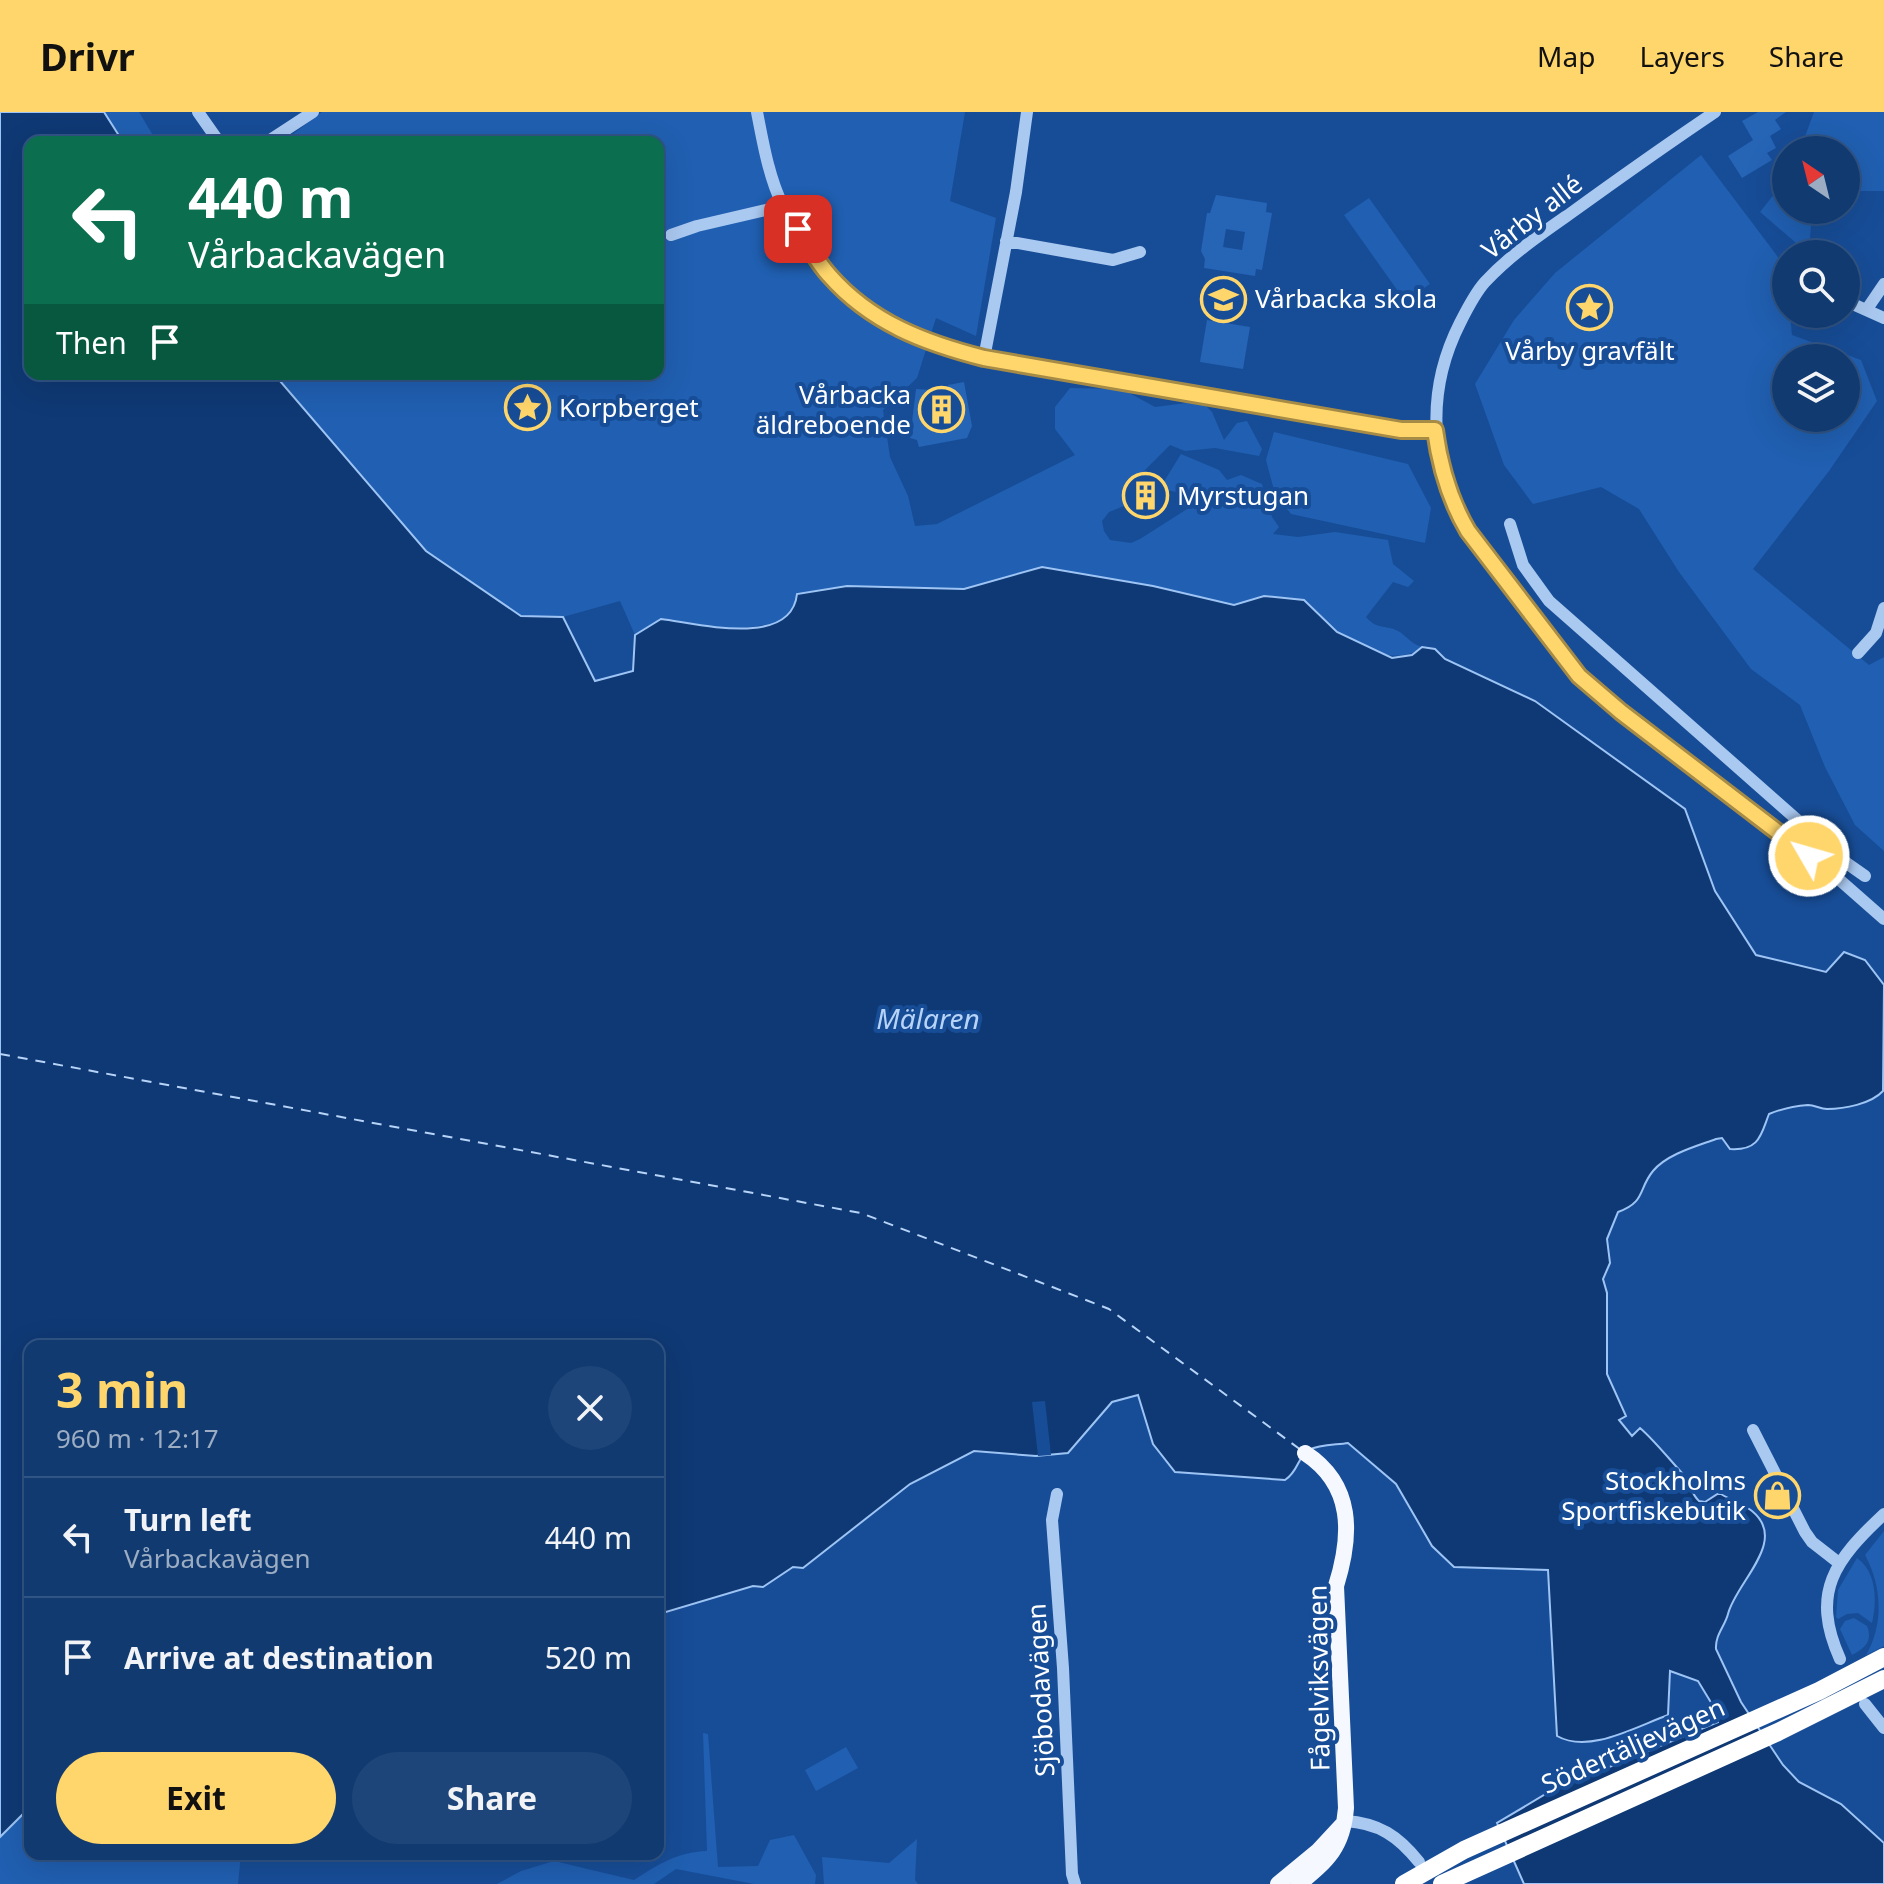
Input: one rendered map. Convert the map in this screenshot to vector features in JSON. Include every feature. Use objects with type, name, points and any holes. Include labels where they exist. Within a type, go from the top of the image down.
[{"type":"highway","name":"Södertäljevägen","points":[[1404,1884],[1464,1850],[1770,1713],[1884,1657]]},
{"type":"highway","name":"Södertäljevägen","points":[[1442,1884],[1778,1732],[1884,1679]]},
{"type":"main road","name":"Fågelviksvägen","points":[[1299,1884],[1329,1858],[1341,1841],[1345,1821],[1346,1755],[1336,1586],[1345,1558],[1345,1506],[1324,1466],[1305,1453]]},
{"type":"main road","points":[[1278,1884],[1318,1851],[1345,1821]]},
{"type":"street","points":[[198,112],[215,136]]},
{"type":"street","points":[[276,136],[313,112]]},
{"type":"street","points":[[757,112],[771,173],[783,206],[829,275],[864,308],[930,344],[984,358],[1401,430],[1435,430]]},
{"type":"street","points":[[984,358],[1016,192],[1027,112]]},
{"type":"street","name":"Vårby allé","points":[[1715,112],[1522,248],[1483,284],[1448,346],[1435,402],[1435,430],[1444,479],[1453,506],[1468,531],[1579,676],[1884,919]]},
{"type":"street","points":[[671,235],[783,206]]},
{"type":"street","points":[[1006,241],[1113,260],[1140,252]]},
{"type":"street","points":[[1867,309],[1884,284]]},
{"type":"street","points":[[1860,306],[1884,318]]},
{"type":"street","points":[[1510,524],[1523,565],[1549,601],[1845,862],[1865,876]]},
{"type":"street","points":[[1531,615],[1549,601]]},
{"type":"street","points":[[1858,653],[1876,633],[1884,608]]},
{"type":"street","points":[[1734,798],[1751,778]]},
{"type":"street","points":[[1753,1430],[1805,1532],[1812,1542],[1839,1563]]},
{"type":"street","name":"Sjöbodavägen","points":[[1057,1494],[1052,1520],[1075,1884]]},
{"type":"street","points":[[1840,1659],[1828,1626],[1825,1605],[1829,1584],[1839,1563],[1884,1514]]},
{"type":"street","points":[[1865,1704],[1884,1728]]},
{"type":"street","points":[[1345,1821],[1372,1825],[1390,1833],[1419,1862]]},
{"type":"shaded area","points":[[104,112],[139,112],[153,136],[119,136]]},
{"type":"shaded area","points":[[322,112],[965,112],[950,201],[996,218],[976,336],[936,318],[917,378],[883,410],[890,457],[908,496],[915,526],[937,524],[1075,455],[1055,429],[1055,407],[1070,388],[1122,389],[1155,407],[1194,402],[1205,405],[1212,412],[1224,440],[1237,423],[1247,421],[1262,449],[1259,456],[1215,448],[1185,451],[1170,445],[1139,476],[1135,495],[1129,504],[1109,512],[1102,521],[1110,540],[1131,543],[1195,504],[1199,498],[1160,488],[1181,454],[1219,470],[1227,480],[1241,475],[1262,484],[1272,517],[1279,527],[1273,534],[1298,537],[1335,532],[1388,540],[1393,564],[1414,581],[1408,587],[1393,582],[1366,617],[1379,626],[1400,632],[1422,647],[1402,655],[1368,649],[1337,632],[1301,600],[1267,598],[1234,605],[1042,567],[964,589],[847,586],[798,594],[796,606],[778,623],[723,631],[661,619],[635,635],[620,601],[563,617],[521,616],[426,551],[279,380],[664,380],[664,136],[290,136]]},
{"type":"shaded area","points":[[1814,112],[1884,112],[1884,191],[1860,191],[1860,136],[1805,136]]},
{"type":"shaded area","points":[[1701,155],[1772,249],[1772,328],[1791,328],[1792,335],[1817,344],[1772,344],[1772,432],[1856,432],[1753,569],[1869,665],[1884,657],[1884,851],[1855,825],[1825,767],[1800,705],[1751,669],[1679,572],[1639,509],[1601,487],[1533,504],[1504,465],[1475,384],[1514,320],[1555,273]]},
{"type":"shaded area","points":[[1772,197],[1772,222],[1760,212]]},
{"type":"shaded area","points":[[1369,198],[1430,284],[1405,301],[1344,215]]},
{"type":"shaded area","points":[[1774,224],[1811,224],[1810,240],[1793,240]]},
{"type":"shaded area","points":[[1860,360],[1861,360],[1877,401],[1860,426]]},
{"type":"shaded area","points":[[1274,432],[1408,464],[1431,508],[1425,543],[1291,514],[1275,494],[1266,460]]},
{"type":"shaded area","points":[[1884,1531],[1884,1646],[1866,1655],[1876,1631],[1879,1605],[1875,1579],[1865,1555]]},
{"type":"shaded area","points":[[1857,1558],[1872,1579],[1875,1606],[1872,1623],[1858,1613],[1836,1617],[1838,1590]]},
{"type":"shaded area","points":[[1854,1618],[1867,1626],[1869,1636],[1864,1647],[1852,1655],[1840,1629],[1845,1621]]},
{"type":"shaded area","points":[[703,1733],[708,1734],[718,1867],[758,1866],[770,1840],[794,1835],[816,1875],[815,1884],[754,1884],[676,1869],[654,1884],[497,1884],[521,1871],[554,1861],[634,1880],[677,1856],[707,1851]]},
{"type":"shaded area","points":[[846,1747],[858,1768],[816,1791],[805,1770]]},
{"type":"shaded area","points":[[24,1813],[24,1860],[240,1860],[238,1884],[0,1884],[0,1837]]},
{"type":"shaded area","points":[[917,1839],[915,1880],[918,1884],[824,1884],[822,1857],[889,1863]]},
{"type":"water","name":"Mälaren","points":[[0,112],[104,112],[119,136],[24,136],[24,380],[279,380],[426,551],[521,616],[563,617],[595,681],[633,671],[635,635],[661,619],[740,629],[761,627],[778,622],[791,611],[797,594],[847,586],[964,589],[1042,567],[1153,586],[1234,605],[1264,596],[1304,600],[1337,632],[1392,658],[1412,655],[1422,647],[1435,649],[1445,659],[1535,701],[1685,809],[1715,891],[1756,955],[1826,972],[1844,952],[1865,960],[1884,985],[1883,1091],[1872,1099],[1849,1107],[1827,1109],[1808,1105],[1778,1111],[1769,1114],[1758,1140],[1748,1147],[1730,1149],[1722,1138],[1666,1160],[1653,1171],[1633,1204],[1618,1212],[1607,1239],[1610,1263],[1603,1279],[1607,1293],[1607,1374],[1626,1416],[1619,1420],[1632,1436],[1640,1428],[1650,1438],[1685,1476],[1699,1501],[1705,1502],[1719,1493],[1748,1508],[1762,1523],[1765,1535],[1763,1548],[1733,1602],[1716,1649],[1741,1702],[1783,1765],[1799,1782],[1841,1804],[1884,1843],[1884,1884],[1524,1884],[1497,1823],[1549,1792],[1718,1722],[1718,1714],[1698,1681],[1670,1671],[1668,1715],[1627,1732],[1583,1742],[1557,1736],[1548,1570],[1454,1567],[1432,1546],[1396,1484],[1348,1443],[1309,1450],[1285,1480],[1175,1472],[1153,1444],[1138,1395],[1112,1402],[1068,1453],[1036,1456],[974,1451],[910,1484],[803,1568],[793,1567],[763,1587],[753,1586],[666,1612],[664,1340],[24,1340],[24,1813],[0,1837]]},
{"type":"pier","points":[[1045,1401],[1051,1455],[1038,1456],[1032,1402]]},
{"type":"building","points":[[1758,112],[1786,112],[1775,120],[1781,129],[1770,136],[1772,150],[1767,153],[1772,160],[1742,178],[1728,156],[1753,140],[1742,121]]},
{"type":"building","name":"Vårbacka skola","points":[[1216,195],[1267,203],[1266,212],[1272,213],[1262,270],[1256,269],[1255,276],[1204,268],[1205,259],[1201,251],[1207,213],[1210,213]],"holes":[[[1226,229],[1245,232],[1242,250],[1223,247]]]},
{"type":"building","points":[[1207,320],[1250,327],[1243,369],[1200,362]]},
{"type":"building","name":"Vårbacka äldreboende","points":[[964,382],[972,426],[967,438],[919,447],[917,440],[910,438],[916,389],[931,390],[932,393],[949,390],[948,385]]},
{"type":"ferry route","points":[[0,1054],[861,1213],[1109,1309],[1301,1450]]},
{"type":"place","name":"Vårbacka skola","points":[[1224,299]]},
{"type":"place","name":"Vårby gravfält","points":[[1590,308]]},
{"type":"place","name":"Korpberget","points":[[528,408]]},
{"type":"place","name":"Vårbacka äldreboende","points":[[942,410]]},
{"type":"place","name":"Myrstugan","points":[[1146,496]]},
{"type":"place","name":"Stockholms Sportfiskebutik","points":[[1777,1496]]},
{"type":"route","points":[[798,229],[829,275],[864,308],[930,344],[984,358],[1401,430],[1435,430],[1444,479],[1453,506],[1468,531],[1579,676],[1621,712],[1809,856]]}]
